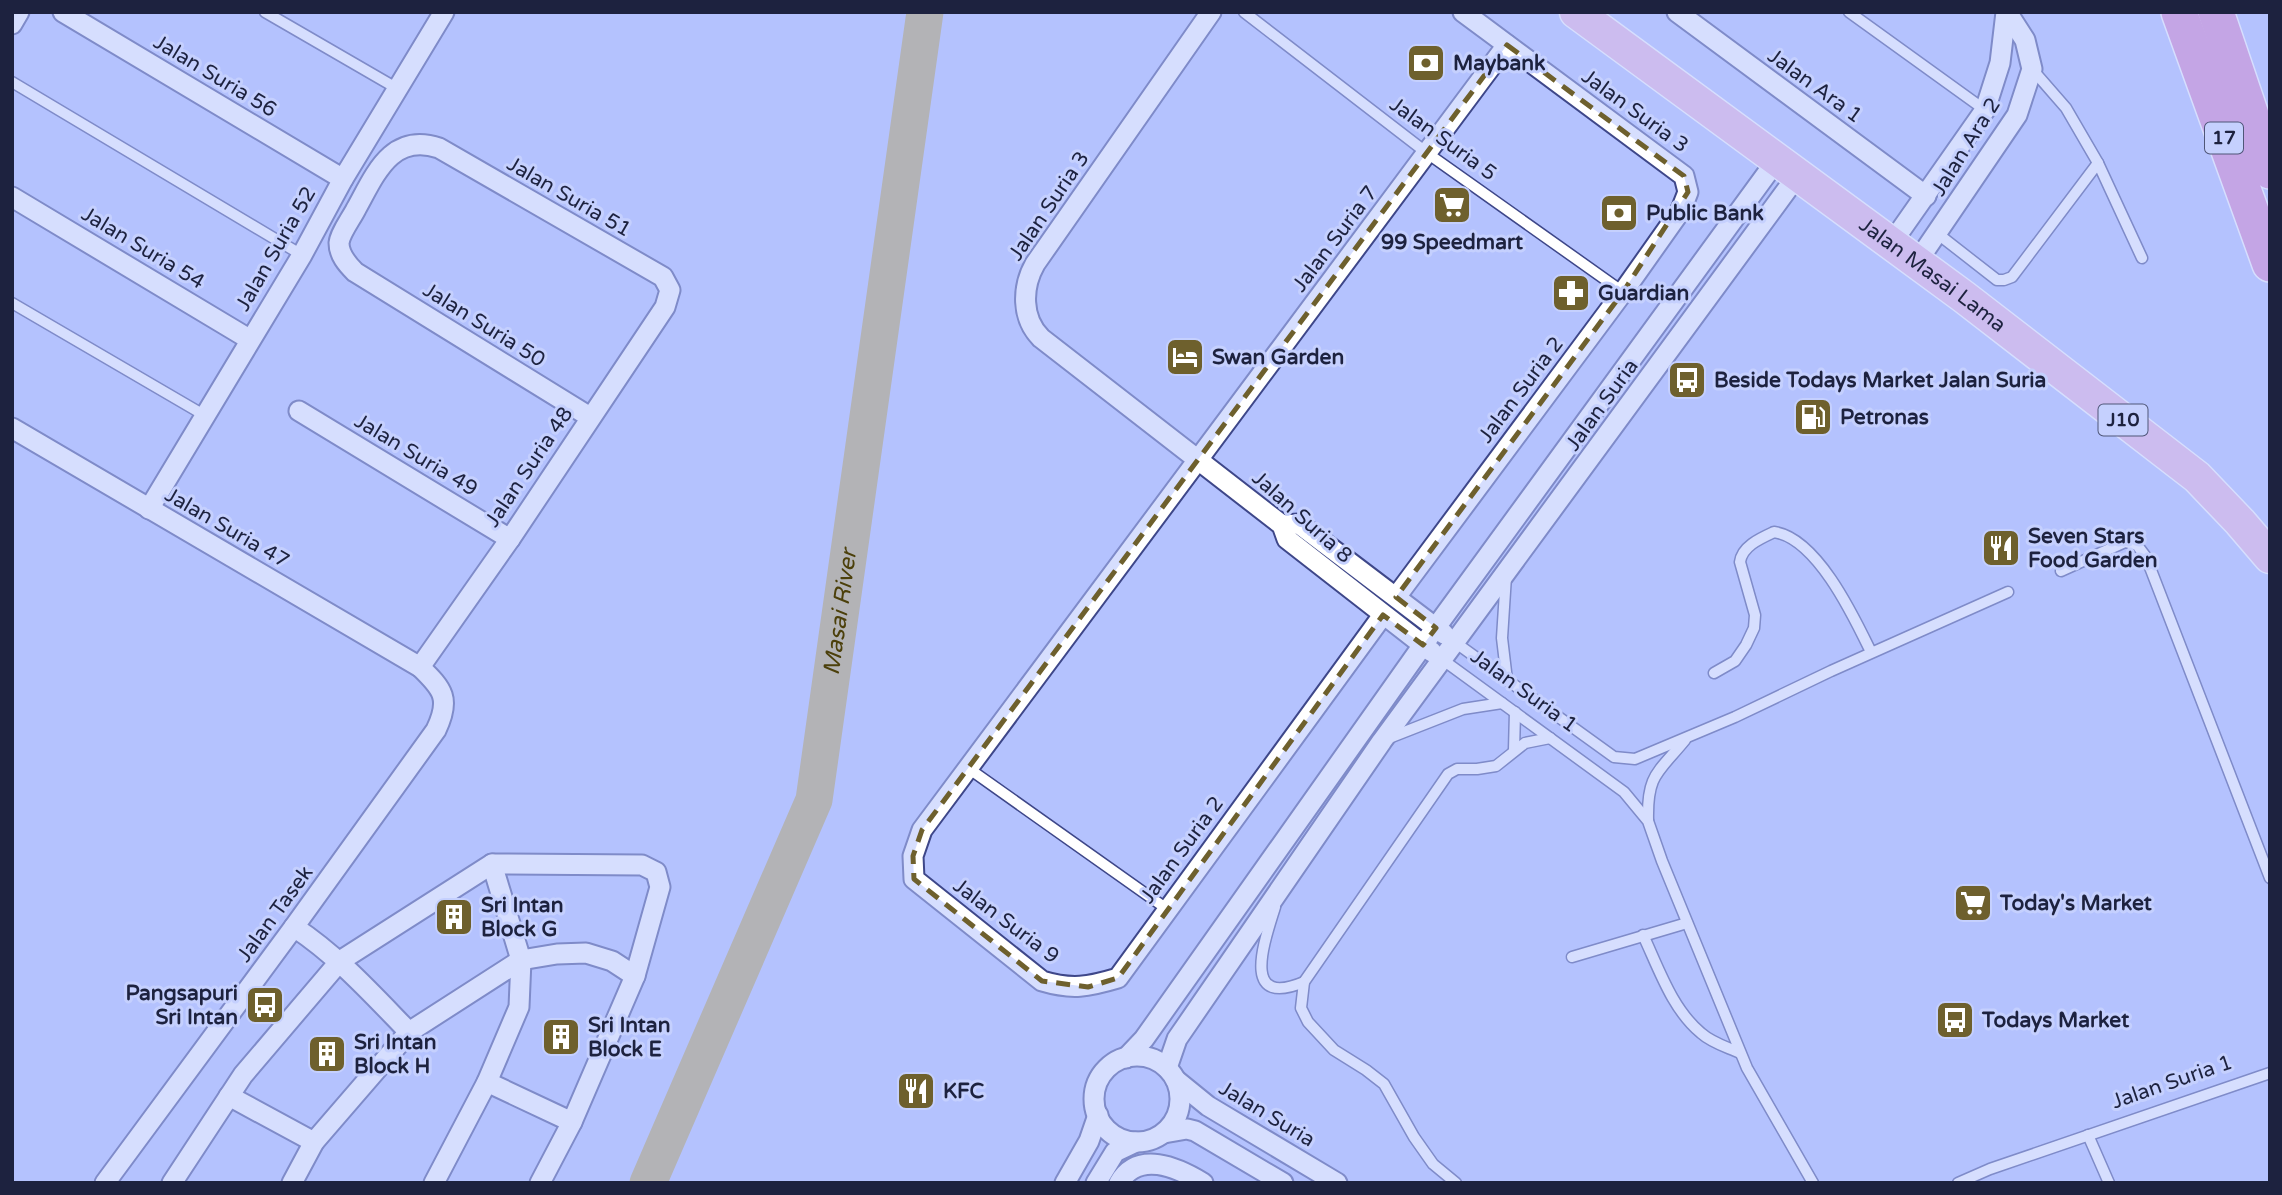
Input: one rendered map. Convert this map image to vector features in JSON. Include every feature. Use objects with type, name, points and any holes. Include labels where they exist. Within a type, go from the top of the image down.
[{"type":"highway","name":"17","points":[[2179,12],[2270,264]]},
{"type":"highway","name":"17","points":[[2216,12],[2270,171]]},
{"type":"main road","name":"Jalan Masai Lama","points":[[1576,12],[1917,262],[2197,477],[2270,558]]},
{"type":"street","points":[[12,24],[19,12]]},
{"type":"street","name":"Jalan Suria 56","points":[[63,12],[343,179]]},
{"type":"street","name":"Jalan Suria 3","points":[[1198,459],[1041,338],[1027,314],[1025,295],[1027,277],[1035,264],[1211,12]]},
{"type":"street","name":"Jalan Suria 3","points":[[1463,12],[1684,176],[1688,192],[1681,210]]},
{"type":"street","name":"Jalan Ara 1","points":[[1676,12],[1926,196]]},
{"type":"street","name":"Jalan Ara 2","points":[[1891,244],[1985,110],[2000,64],[2007,12]]},
{"type":"street","name":"Jalan Ara 2","points":[[1917,262],[2017,115],[2032,69],[2025,40],[2007,12]]},
{"type":"street","name":"Jalan Suria 52","points":[[149,509],[302,255],[439,14]]},
{"type":"street","name":"Jalan Suria 7","points":[[914,879],[912,856],[922,830],[1507,45]]},
{"type":"street","name":"Jalan Suria 51","points":[[382,162],[411,144],[425,143],[439,148],[663,277],[670,290]]},
{"type":"street","points":[[360,151],[382,162]]},
{"type":"street","name":"Jalan Suria 50","points":[[382,162],[339,240],[342,257],[355,272],[590,417]]},
{"type":"street","name":"Jalan Suria","points":[[1436,628],[1787,169]]},
{"type":"street","name":"Jalan Suria","points":[[1443,660],[1507,573],[1787,169]]},
{"type":"street","name":"Jalan Suria 54","points":[[12,197],[249,339]]},
{"type":"street","name":"Jalan Suria 2","points":[[1396,597],[1681,210]]},
{"type":"street","name":"Jalan Suria 48","points":[[420,667],[665,307],[670,290]]},
{"type":"street","name":"Jalan Suria 49","points":[[299,411],[510,538]]},
{"type":"street","name":"Jalan Suria 47","points":[[12,428],[420,667]]},
{"type":"street","name":"Jalan Suria 8","points":[[1198,459],[1282,524],[1287,540],[1443,660]]},
{"type":"street","points":[[1282,524],[1299,524],[1456,643]]},
{"type":"street","name":"Jalan Suria 2","points":[[1118,978],[1383,615]]},
{"type":"street","points":[[1126,1058],[1144,1039],[1436,628]]},
{"type":"street","name":"Jalan Suria 1","points":[[1172,1074],[1177,1039],[1382,741],[1443,660]]},
{"type":"street","name":"Jalan Tasek","points":[[105,1183],[436,730],[443,715],[444,696],[435,681],[420,667]]},
{"type":"street","points":[[435,1183],[487,1082],[519,1007],[520,960],[492,864]]},
{"type":"street","points":[[172,1183],[243,1075],[340,961],[492,864],[642,865],[656,872],[660,887],[635,976],[572,1122],[540,1183]]},
{"type":"street","name":"Jalan Suria 9","points":[[914,879],[1042,981],[1060,986],[1088,987],[1118,978]]},
{"type":"street","points":[[294,926],[324,946],[409,1032]]},
{"type":"street","points":[[292,1183],[314,1142],[409,1032],[520,960],[586,953],[612,961],[635,976]]},
{"type":"street","points":[[1136,1142],[1122,1139],[1110,1132],[1098,1115],[1094,1097],[1103,1073],[1112,1064],[1126,1058],[1141,1056],[1155,1060],[1172,1074],[1181,1094],[1180,1109],[1174,1122],[1164,1133]]},
{"type":"street","name":"Jalan Suria","points":[[1172,1074],[1208,1106],[1337,1183]]},
{"type":"street","points":[[487,1082],[572,1122]]},
{"type":"street","points":[[229,1096],[314,1142]]},
{"type":"street","points":[[1065,1183],[1089,1141],[1098,1115]]},
{"type":"street","points":[[1096,1183],[1115,1152],[1164,1133],[1187,1129],[1195,1131],[1283,1183]]},
{"type":"street","points":[[1119,1183],[1126,1171],[1145,1163],[1184,1171],[1203,1183]]},
{"type":"lane","points":[[265,12],[398,89]]},
{"type":"lane","name":"Jalan Suria 5","points":[[1244,12],[1427,152],[1623,292]]},
{"type":"lane","points":[[1849,12],[1985,110]]},
{"type":"lane","points":[[2032,69],[2066,108],[2098,163],[2142,258]]},
{"type":"lane","points":[[12,82],[302,255]]},
{"type":"lane","points":[[1938,234],[1997,280],[2004,281],[2012,277],[2098,163]]},
{"type":"lane","points":[[12,303],[204,415]]},
{"type":"lane","points":[[1714,673],[1735,661],[1754,628],[1755,615],[1740,562],[1742,553],[1747,547],[1774,532],[1784,534],[1803,548],[1825,571],[1847,603],[1871,652]]},
{"type":"lane","points":[[2061,571],[2125,542],[2137,545],[2146,557],[2270,878]]},
{"type":"lane","points":[[1507,573],[1502,638],[1507,680]]},
{"type":"lane","points":[[1456,643],[1614,757],[1635,759],[1735,717],[1871,652],[2008,592]]},
{"type":"lane","name":"Jalan Suria 1","points":[[1443,660],[1624,792],[1648,821],[1740,1053],[1813,1183]]},
{"type":"lane","points":[[1382,741],[1463,709],[1502,703]]},
{"type":"lane","points":[[1514,750],[1515,712]]},
{"type":"lane","points":[[1648,821],[1647,795],[1653,777],[1687,737]]},
{"type":"lane","points":[[1456,1183],[1433,1164],[1414,1138],[1384,1084],[1334,1050],[1308,1023],[1301,1008],[1304,982],[1448,774],[1457,769],[1496,766],[1525,743],[1550,738]]},
{"type":"lane","points":[[968,768],[1167,909]]},
{"type":"lane","points":[[1280,890],[1262,953],[1261,975],[1277,989],[1304,982]]},
{"type":"lane","points":[[1572,957],[1687,923]]},
{"type":"lane","points":[[1643,935],[1675,1001],[1692,1023],[1702,1034],[1740,1053]]},
{"type":"lane","name":"Jalan Suria 1","points":[[1958,1183],[2270,1073]]},
{"type":"lane","points":[[2088,1135],[2109,1183]]},
{"type":"highlighted area","points":[[1507,45],[1684,176],[1688,192],[1623,292],[1396,597],[1436,628],[1423,645],[1383,615],[1118,978],[1088,987],[1042,981],[914,879],[913,856],[922,830]]},
{"type":"waterway","name":"Masai River","points":[[648,1183],[814,800],[925,12]]},
{"type":"place","name":"Maybank","points":[[1426,63]]},
{"type":"place","name":"99 Speedmart","points":[[1452,205]]},
{"type":"place","name":"Public Bank","points":[[1619,213]]},
{"type":"place","name":"Guardian","points":[[1571,293]]},
{"type":"place","name":"Swan Garden","points":[[1185,357]]},
{"type":"place","name":"Beside Todays Market Jalan Suria","points":[[1687,380]]},
{"type":"place","name":"Petronas","points":[[1813,417]]},
{"type":"place","name":"Seven Stars Food Garden","points":[[2001,548]]},
{"type":"place","name":"Today's Market","points":[[1973,903]]},
{"type":"place","name":"Sri Intan Block G","points":[[454,917]]},
{"type":"place","name":"Pangsapuri Sri Intan","points":[[265,1005]]},
{"type":"place","name":"Todays Market","points":[[1955,1020]]},
{"type":"place","name":"Sri Intan Block E","points":[[561,1037]]},
{"type":"place","name":"Sri Intan Block H","points":[[327,1054]]},
{"type":"place","name":"KFC","points":[[916,1091]]}]
